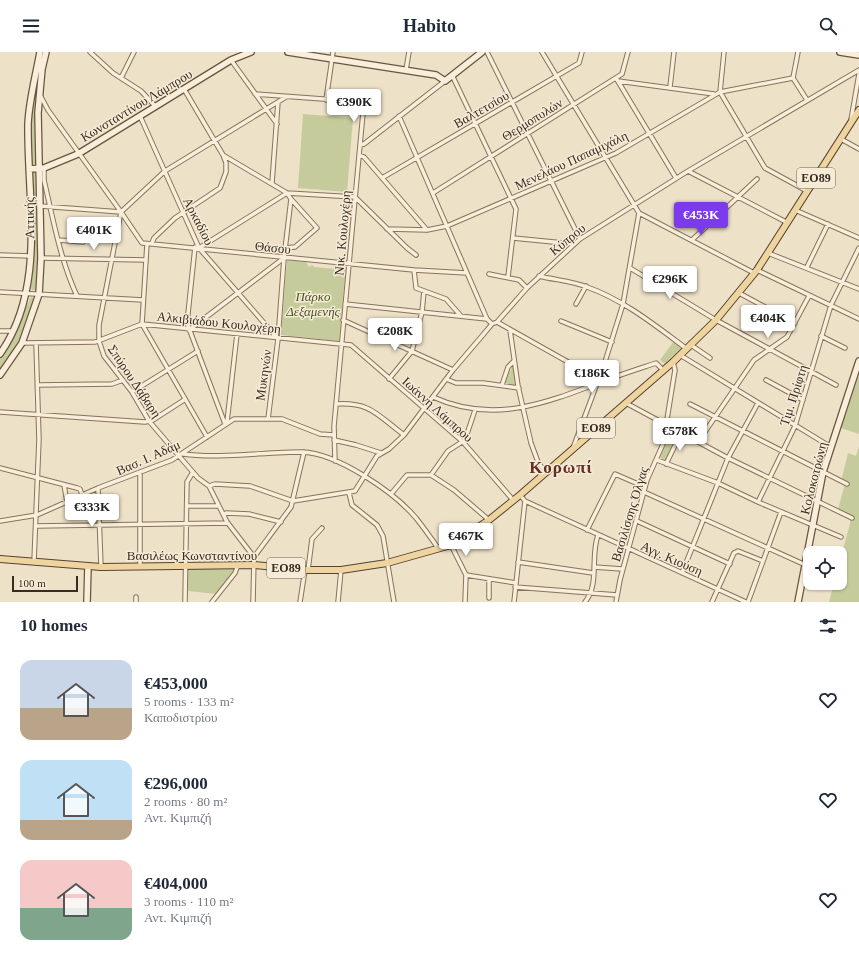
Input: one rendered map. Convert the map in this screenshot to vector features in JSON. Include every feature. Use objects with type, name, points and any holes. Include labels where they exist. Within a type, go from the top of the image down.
[{"type":"main road","name":"Βασιλέως Κωνσταντίνου","points":[[0,559],[101,567],[254,565],[306,570],[341,570],[387,563],[451,545],[489,520],[520,495],[673,362],[716,320],[756,271],[859,110]]},
{"type":"street","name":"Αττικής","points":[[0,354],[13,331],[27,292],[31,256],[28,122],[40,52]]},
{"type":"street","name":"Αττικής","points":[[0,375],[22,343],[39,294],[41,258],[41,168],[38,113],[42,69],[46,52]]},
{"type":"street","points":[[90,52],[121,78],[141,91],[155,106]]},
{"type":"street","points":[[121,78],[134,52]]},
{"type":"street","name":"Κωνσταντίνου Λάμπρου","points":[[29,169],[41,168],[78,154],[240,54],[251,52]]},
{"type":"street","points":[[288,52],[436,75],[445,81]]},
{"type":"street","points":[[255,94],[326,100],[333,52]]},
{"type":"street","points":[[406,70],[409,52]]},
{"type":"street","points":[[360,145],[364,144],[482,52]]},
{"type":"street","points":[[487,52],[526,134],[580,240]]},
{"type":"street","points":[[542,52],[558,76],[639,213],[756,271],[859,319]]},
{"type":"street","name":"Βαλτετσίου","points":[[382,178],[579,63],[582,52]]},
{"type":"street","name":"Θερμοπυλών","points":[[433,193],[574,104],[617,80],[623,72],[628,52]]},
{"type":"street","points":[[670,87],[674,52]]},
{"type":"street","points":[[724,52],[720,92],[745,136],[765,168],[808,191]]},
{"type":"street","points":[[798,52],[793,78],[807,100]]},
{"type":"street","points":[[840,52],[859,55]]},
{"type":"street","points":[[230,60],[276,124]]},
{"type":"street","name":"Κύπρου","points":[[349,493],[356,490],[377,456],[404,435],[453,370],[492,324],[497,322],[527,288],[574,244],[676,178],[859,70]]},
{"type":"street","points":[[850,125],[859,74]]},
{"type":"street","points":[[452,75],[512,198],[516,212],[508,277]]},
{"type":"street","name":"Μενελάου Παπαμιχάλη","points":[[387,229],[427,230],[447,226],[606,158],[650,134],[714,94],[793,78]]},
{"type":"street","points":[[617,80],[714,94]]},
{"type":"street","points":[[617,80],[676,178]]},
{"type":"street","points":[[152,243],[154,238],[175,218],[220,188],[226,172],[226,163],[223,155],[184,89]]},
{"type":"street","points":[[39,93],[48,110],[78,154],[142,243],[147,244],[142,324],[184,400],[207,437]]},
{"type":"street","points":[[40,206],[121,212],[165,171],[287,97]]},
{"type":"street","name":"Νικ. Κουλοχέρη","points":[[326,100],[364,102],[336,404],[334,435],[335,461]]},
{"type":"street","points":[[272,183],[278,102]]},
{"type":"street","points":[[38,113],[48,110]]},
{"type":"street","name":"Αρκαδίου","points":[[140,116],[199,248],[239,292],[278,339]]},
{"type":"street","points":[[399,116],[466,273],[487,319],[492,324]]},
{"type":"street","points":[[841,138],[859,149]]},
{"type":"street","points":[[223,155],[287,193],[317,228],[295,247],[285,248]]},
{"type":"street","points":[[359,155],[364,157],[427,230]]},
{"type":"street","points":[[41,168],[62,258],[67,274],[77,296]]},
{"type":"street","points":[[688,171],[739,196],[788,223]]},
{"type":"street","points":[[692,240],[757,179]]},
{"type":"street","points":[[199,248],[287,193],[355,197],[416,255]]},
{"type":"street","name":"Μυκηνών","points":[[268,419],[278,339],[284,258],[291,199]]},
{"type":"street","points":[[795,210],[859,238]]},
{"type":"street","name":"Σπύρου Δάβαρη","points":[[121,212],[99,325],[99,341],[104,356],[132,392],[149,421],[181,455],[200,480],[209,486],[228,523],[254,557]]},
{"type":"street","points":[[572,449],[612,342],[623,304],[639,213]]},
{"type":"street","points":[[806,267],[828,224]]},
{"type":"street","points":[[513,238],[574,244]]},
{"type":"street","points":[[58,240],[83,242]]},
{"type":"street","name":"Θάσου","points":[[147,244],[152,243],[195,247],[284,258],[414,270],[466,273]]},
{"type":"street","points":[[195,247],[187,323],[226,423]]},
{"type":"street","name":"Τιμ. Πρίφτη","points":[[758,502],[795,426],[831,305],[859,248]]},
{"type":"street","points":[[768,253],[859,289]]},
{"type":"street","points":[[0,256],[31,256]]},
{"type":"street","points":[[41,258],[146,260]]},
{"type":"street","points":[[189,330],[284,258]]},
{"type":"street","points":[[630,268],[716,320],[836,385]]},
{"type":"street","points":[[414,270],[414,286],[446,299],[462,316]]},
{"type":"street","points":[[489,274],[519,280],[527,288]]},
{"type":"street","points":[[539,276],[586,286],[623,304],[689,347],[710,358]]},
{"type":"street","points":[[576,304],[586,286]]},
{"type":"street","points":[[390,378],[412,351],[422,312],[424,291]]},
{"type":"street","points":[[0,292],[27,292],[143,300]]},
{"type":"street","points":[[739,293],[795,323]]},
{"type":"street","points":[[698,442],[754,360],[787,337],[809,296]]},
{"type":"street","points":[[345,304],[487,319]]},
{"type":"street","points":[[344,320],[453,370]]},
{"type":"street","points":[[497,322],[603,382]]},
{"type":"street","points":[[560,322],[612,342]]},
{"type":"street","name":"Αλκιβιάδου Κουλοχέρη","points":[[22,343],[99,341],[142,324],[278,339],[341,343]]},
{"type":"street","points":[[510,330],[519,388],[535,457],[546,472]]},
{"type":"street","points":[[0,331],[13,331]]},
{"type":"street","points":[[226,423],[237,334]]},
{"type":"street","points":[[822,336],[845,348]]},
{"type":"street","points":[[34,562],[37,515],[39,416],[36,343]]},
{"type":"street","name":"Ιωάννη Λάμπρου","points":[[341,343],[351,345],[390,378],[423,409],[463,442],[513,500]]},
{"type":"street","points":[[132,392],[198,352]]},
{"type":"street","points":[[680,355],[734,390],[831,447]]},
{"type":"street","points":[[502,385],[508,367],[514,361]]},
{"type":"street","name":"Κολοκοτρώνη","points":[[810,546],[812,525],[823,472],[859,361]]},
{"type":"street","name":"Βασιλίσσης Όλγας","points":[[616,602],[622,569],[637,521],[645,487],[663,444],[675,370],[673,362]]},
{"type":"street","points":[[433,397],[444,402],[475,410],[510,410],[523,408],[656,363],[663,370]]},
{"type":"street","points":[[446,379],[456,383],[502,385],[519,388]]},
{"type":"street","points":[[38,385],[112,384],[123,380]]},
{"type":"street","points":[[766,380],[803,400]]},
{"type":"street","points":[[0,412],[39,416],[149,421],[184,400]]},
{"type":"street","points":[[626,403],[728,458],[852,518]]},
{"type":"street","points":[[682,573],[728,458],[758,403]]},
{"type":"street","points":[[336,404],[358,404],[367,407],[404,435]]},
{"type":"street","points":[[690,404],[742,432],[847,484]]},
{"type":"street","points":[[431,474],[448,451],[463,442],[475,410]]},
{"type":"street","name":"Βασ. Ι. Αδάμ","points":[[0,521],[37,515],[98,488],[181,455],[226,423],[237,419],[284,419],[313,431],[334,435]]},
{"type":"street","points":[[666,464],[681,433]]},
{"type":"street","points":[[334,440],[381,453]]},
{"type":"street","points":[[181,455],[304,452],[335,461],[364,476],[391,494],[416,518],[438,548]]},
{"type":"street","points":[[253,602],[254,557],[291,507],[304,452]]},
{"type":"street","points":[[657,460],[718,483],[780,512],[841,537]]},
{"type":"street","points":[[0,468],[79,488],[82,495]]},
{"type":"street","points":[[140,472],[140,567]]},
{"type":"street","points":[[185,602],[187,482],[193,472]]},
{"type":"street","points":[[391,494],[407,475],[431,474],[454,490],[489,520]]},
{"type":"street","points":[[587,530],[615,474],[645,487]]},
{"type":"street","points":[[209,486],[215,484],[250,486],[293,501],[349,493],[352,505],[377,525],[383,536],[394,602]]},
{"type":"street","points":[[64,485],[68,502]]},
{"type":"street","points":[[98,488],[101,567]]},
{"type":"street","points":[[644,492],[705,518],[803,564]]},
{"type":"street","points":[[514,602],[525,501],[520,495]]},
{"type":"street","name":"Αγγ. Κιούση","points":[[525,501],[747,602]]},
{"type":"street","points":[[187,506],[219,506]]},
{"type":"street","points":[[747,602],[780,512]]},
{"type":"street","points":[[224,515],[226,513],[249,514],[280,522]]},
{"type":"street","points":[[637,521],[730,564]]},
{"type":"street","points":[[36,526],[228,523]]},
{"type":"street","points":[[300,602],[312,539],[322,528]]},
{"type":"street","points":[[585,602],[591,593],[594,567],[594,546],[598,535]]},
{"type":"street","points":[[451,545],[466,575],[465,602]]},
{"type":"street","points":[[712,602],[734,553],[738,551],[763,561]]},
{"type":"street","points":[[518,562],[593,574]]},
{"type":"street","points":[[212,602],[236,573],[238,565]]},
{"type":"street","points":[[87,602],[88,566]]},
{"type":"street","points":[[594,567],[622,569]]},
{"type":"street","points":[[338,602],[341,570]]},
{"type":"street","points":[[466,575],[516,585],[617,596]]},
{"type":"street","points":[[489,579],[489,598]]},
{"type":"street","name":"Κολοκοτρώνη","points":[[798,602],[803,584]]},
{"type":"street","points":[[136,597],[136,602]]},
{"type":"green space","points":[[43,52],[36,164],[34,165],[32,162],[31,118]]},
{"type":"green space","points":[[303,114],[353,118],[347,192],[298,188]]},
{"type":"green space","points":[[33,172],[37,172],[40,258],[38,290],[32,290],[31,288],[34,258]]},
{"type":"green space","name":"Πάρκο Δεξαμενής","points":[[287,260],[306,262],[309,267],[312,265],[314,267],[336,269],[339,266],[346,267],[339,341],[281,335]]},
{"type":"green space","points":[[31,297],[34,298],[35,303],[20,340],[0,372],[0,358],[10,342]]},
{"type":"green space","points":[[674,341],[684,347],[665,364],[660,360]]},
{"type":"green space","points":[[514,363],[518,386],[504,383]]},
{"type":"green space","points":[[859,377],[859,434],[841,428]]},
{"type":"green space","points":[[669,427],[681,433],[667,461],[660,458],[666,444]]},
{"type":"green space","points":[[859,446],[859,602],[829,602],[832,590],[847,590],[847,546],[844,546],[850,519],[837,513],[845,484],[841,482],[848,453],[856,456]]},
{"type":"green space","points":[[233,567],[235,572],[217,594],[188,591],[188,568]]},
{"type":"district","name":"Κορωπί","points":[[561,467]]}]
